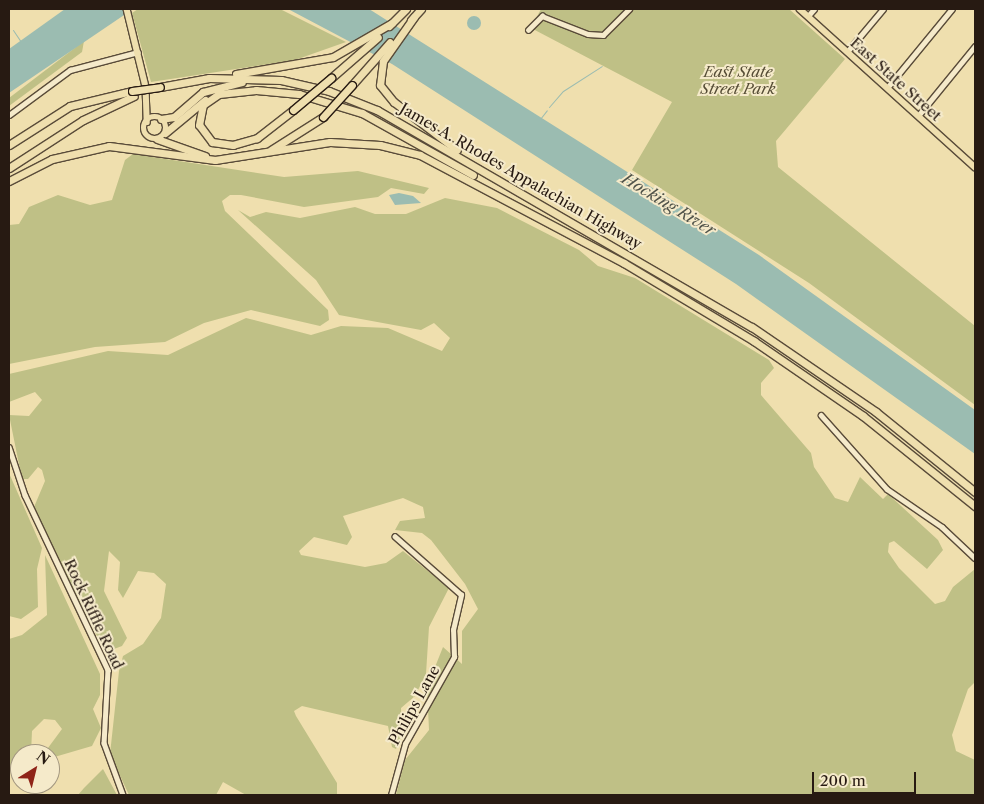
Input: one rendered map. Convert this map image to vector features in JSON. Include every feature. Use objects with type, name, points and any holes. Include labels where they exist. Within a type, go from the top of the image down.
[{"type":"highway","points":[[208,98],[199,112],[199,125],[208,139],[223,145],[257,138],[331,78],[406,9]]},
{"type":"highway","points":[[254,156],[289,142],[323,117],[421,9]]},
{"type":"highway","points":[[414,17],[385,57],[378,75],[388,97],[478,165]]},
{"type":"highway","points":[[209,78],[297,66],[342,53],[392,23]]},
{"type":"highway","name":"James A. Rhodes Appalachian Highway","points":[[9,168],[83,120],[133,94],[160,87],[209,78],[268,79],[353,99],[478,165],[802,360],[975,492]]},
{"type":"highway","points":[[160,118],[174,117],[193,98],[214,87],[268,79]]},
{"type":"highway","points":[[165,133],[208,98],[231,92],[283,92],[362,113],[624,263]]},
{"type":"highway","points":[[9,145],[70,106],[133,94]]},
{"type":"highway","points":[[157,139],[195,154],[233,159]]},
{"type":"highway","name":"James A. Rhodes Appalachian Highway","points":[[9,181],[52,159],[99,147],[233,159],[330,142],[405,150],[452,169],[624,263],[787,362],[975,506]]},
{"type":"main road","points":[[127,9],[146,87],[146,134],[157,139],[165,133],[146,87]]},
{"type":"main road","name":"East State Street","points":[[800,9],[975,167]]},
{"type":"main road","points":[[147,122],[160,118]]},
{"type":"street","points":[[528,30],[542,16],[603,35],[629,9]]},
{"type":"street","points":[[808,16],[814,9]]},
{"type":"street","points":[[847,52],[883,9]]},
{"type":"street","points":[[887,88],[952,9]]},
{"type":"street","points":[[918,116],[975,46]]},
{"type":"street","points":[[9,116],[70,70],[138,52]]},
{"type":"street","points":[[821,415],[887,489],[942,527],[975,558]]},
{"type":"street","name":"Rock Riffle Road","points":[[9,447],[25,495],[108,670],[104,743],[123,795]]},
{"type":"street","name":"Philips Lane","points":[[392,795],[405,744],[454,657],[453,630],[461,595],[395,537]]},
{"type":"green space","points":[[138,9],[280,9],[346,42],[295,60],[151,82],[132,13]]},
{"type":"green space","name":"East State Street Park","points":[[541,9],[789,9],[845,59],[776,141],[778,167],[975,326],[975,405],[809,283],[632,170],[672,102],[531,28]]},
{"type":"green space","points":[[84,41],[82,52],[9,106],[9,98]]},
{"type":"green space","points":[[133,154],[284,177],[358,171],[429,188],[424,194],[391,188],[378,197],[304,207],[241,195],[230,195],[222,201],[225,211],[328,310],[329,320],[320,326],[251,310],[204,323],[165,342],[95,347],[9,364],[9,225],[19,224],[29,207],[58,195],[90,205],[112,200],[125,160]]},
{"type":"green space","points":[[445,198],[497,208],[579,250],[598,266],[635,278],[769,360],[774,368],[761,383],[761,395],[811,453],[814,467],[835,498],[848,502],[860,477],[883,499],[888,494],[938,540],[943,550],[927,569],[894,541],[889,543],[888,552],[899,568],[935,604],[945,601],[953,587],[975,569],[975,682],[968,689],[952,735],[956,751],[975,760],[975,795],[396,795],[405,760],[429,730],[427,687],[443,647],[462,664],[462,631],[478,609],[465,584],[431,540],[422,533],[395,530],[400,521],[425,518],[423,507],[403,498],[343,516],[352,537],[347,545],[314,537],[299,551],[301,555],[365,567],[386,563],[403,551],[449,588],[429,627],[426,674],[415,696],[401,708],[402,735],[396,749],[392,747],[388,726],[302,706],[294,711],[337,783],[337,795],[246,795],[223,782],[216,795],[129,795],[110,754],[119,671],[123,656],[143,644],[161,618],[166,584],[154,573],[138,571],[123,598],[118,590],[120,562],[109,551],[104,591],[127,638],[122,646],[106,652],[75,596],[34,507],[45,481],[42,470],[38,467],[28,479],[22,479],[9,415],[29,416],[42,400],[35,392],[9,402],[9,374],[108,351],[168,355],[246,318],[311,335],[341,326],[388,328],[442,351],[450,338],[434,323],[421,330],[339,315],[316,280],[238,210],[250,217],[266,212],[300,218],[355,207],[375,214],[406,214]]},
{"type":"green space","points":[[9,473],[42,548],[37,569],[38,607],[21,619],[9,616]]},
{"type":"green space","points":[[45,555],[100,674],[100,695],[93,709],[101,728],[92,746],[60,755],[60,744],[51,744],[62,729],[55,720],[44,719],[32,731],[31,744],[10,744],[10,765],[9,639],[22,635],[47,615]]},
{"type":"green space","points":[[103,769],[117,795],[78,795],[84,788]]},
{"type":"water","points":[[65,9],[133,9],[9,93],[9,49]]},
{"type":"water","name":"Hocking River","points":[[288,9],[369,9],[759,255],[975,410],[975,454],[736,284],[392,64]]},
{"type":"water","points":[[471,16],[477,16],[481,23],[477,30],[471,30],[467,26],[467,20]]},
{"type":"water","points":[[399,193],[413,196],[421,203],[395,205],[389,195]]},
{"type":"waterway","points":[[13,30],[21,42]]},
{"type":"waterway","points":[[549,107],[563,91],[602,66]]},
{"type":"waterway","points":[[540,119],[547,110]]}]
